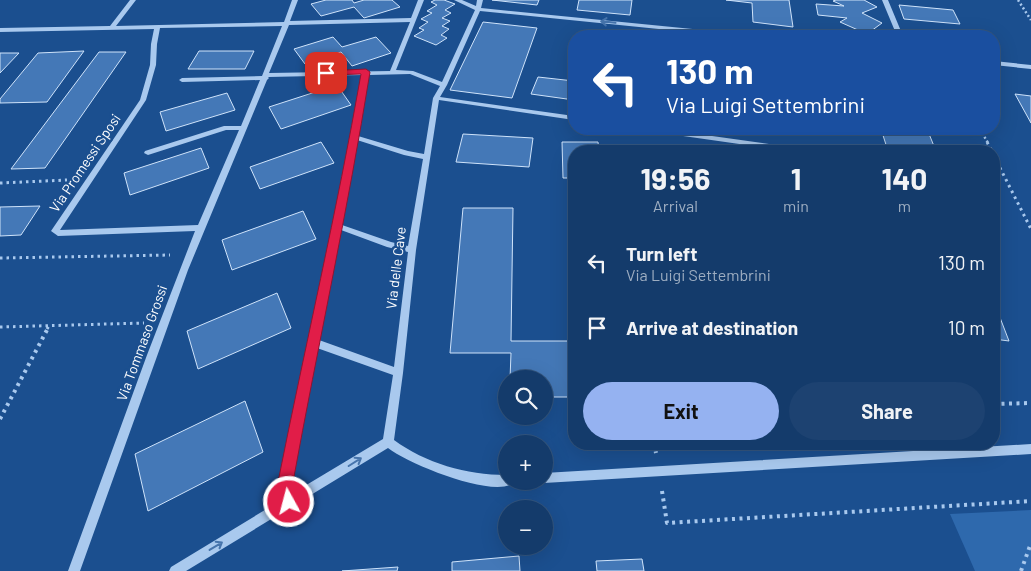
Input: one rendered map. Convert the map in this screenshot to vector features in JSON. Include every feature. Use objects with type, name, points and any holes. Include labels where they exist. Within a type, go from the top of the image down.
[{"type":"street","points":[[111,28],[133,0]]},
{"type":"street","name":"Via Tommaso Grossi","points":[[74,571],[164,322],[201,228],[267,76],[295,0]]},
{"type":"street","points":[[393,71],[421,0]]},
{"type":"street","points":[[457,0],[478,9],[684,30]]},
{"type":"street","name":"Via delle Cave","points":[[388,442],[412,250],[436,98],[444,85],[478,9],[480,0]]},
{"type":"street","points":[[885,0],[898,30]]},
{"type":"street","points":[[0,30],[414,20]]},
{"type":"street","name":"Via Promessi Sposi","points":[[157,27],[152,65],[143,100],[56,228],[56,232],[201,228]]},
{"type":"street","points":[[1000,64],[1031,67]]},
{"type":"street","points":[[182,80],[393,71],[411,72],[444,85]]},
{"type":"street","points":[[289,502],[286,482],[312,342],[355,137],[366,72]]},
{"type":"street","points":[[436,98],[568,117]]},
{"type":"street","points":[[148,152],[226,128],[244,128]]},
{"type":"street","points":[[691,135],[761,145]]},
{"type":"street","points":[[355,137],[427,157]]},
{"type":"street","points":[[337,226],[390,245],[412,250]]},
{"type":"street","points":[[312,342],[398,372]]},
{"type":"street","points":[[174,571],[388,442],[398,451],[438,468],[477,478],[498,479]]},
{"type":"street","points":[[553,477],[1031,449]]},
{"type":"path","points":[[1018,0],[1031,20]]},
{"type":"path","points":[[1000,168],[1031,229]]},
{"type":"path","points":[[0,183],[88,180]]},
{"type":"path","points":[[0,258],[191,255]]},
{"type":"path","points":[[0,327],[164,322]]},
{"type":"path","points":[[0,419],[49,326]]},
{"type":"path","points":[[1000,404],[1031,403]]},
{"type":"path","points":[[655,450],[667,523],[1031,501]]},
{"type":"path","points":[[1020,571],[1031,543]]},
{"type":"shaded area","points":[[1031,510],[1031,571],[975,571],[950,514]]},
{"type":"building","points":[[326,0],[352,0],[354,3],[364,0],[392,0],[400,7],[364,18],[354,7],[321,16],[311,4]]},
{"type":"building","points":[[444,0],[455,4],[445,10],[451,13],[442,18],[450,21],[442,26],[449,29],[441,35],[447,38],[436,45],[414,36],[424,30],[419,28],[428,22],[421,19],[432,13],[427,11],[437,5],[431,2]]},
{"type":"building","points":[[492,0],[539,0],[537,5]]},
{"type":"building","points":[[579,0],[632,0],[630,15],[577,10]]},
{"type":"building","points":[[726,0],[789,0],[793,27],[753,22],[752,3]]},
{"type":"building","points":[[864,0],[877,7],[862,13],[882,23],[872,30],[858,30],[840,22],[847,18],[818,15],[816,4],[844,6],[833,1]]},
{"type":"building","points":[[899,5],[953,10],[960,24],[904,19]]},
{"type":"building","points":[[483,22],[537,28],[512,98],[450,90]]},
{"type":"building","points":[[333,37],[342,47],[376,37],[391,53],[352,66],[341,52],[305,64],[294,49]]},
{"type":"building","points":[[84,51],[47,102],[0,103],[0,99],[38,53]]},
{"type":"building","points":[[199,51],[254,51],[245,69],[188,69]]},
{"type":"building","points":[[99,52],[126,52],[45,168],[11,169]]},
{"type":"building","points":[[0,53],[19,53],[0,73]]},
{"type":"building","points":[[538,77],[568,80],[568,99],[531,94]]},
{"type":"building","points":[[337,85],[351,105],[281,129],[269,107]]},
{"type":"building","points":[[227,93],[235,110],[166,131],[160,112]]},
{"type":"building","points":[[1015,94],[1031,96],[1031,123]]},
{"type":"building","points":[[463,134],[533,138],[529,167],[456,162]]},
{"type":"building","points":[[883,135],[929,135],[934,145],[886,145]]},
{"type":"building","points":[[321,142],[334,163],[260,189],[250,167]]},
{"type":"building","points":[[562,142],[598,142],[598,145],[568,145],[568,178],[563,178]]},
{"type":"building","points":[[201,148],[209,168],[130,195],[124,173]]},
{"type":"building","points":[[40,206],[21,235],[0,236],[0,207]]},
{"type":"building","points":[[463,208],[513,208],[511,341],[568,341],[568,397],[553,397],[553,370],[510,370],[511,353],[450,353]]},
{"type":"building","points":[[303,211],[316,239],[232,270],[222,240]]},
{"type":"building","points":[[277,293],[291,328],[198,369],[187,331]]},
{"type":"building","points":[[1000,318],[1009,341],[1000,340]]},
{"type":"building","points":[[245,401],[263,452],[148,511],[135,454]]},
{"type":"building","points":[[519,556],[520,571],[452,571],[452,562]]},
{"type":"building","points":[[642,559],[644,571],[597,571],[596,561]]},
{"type":"building","points":[[398,567],[397,571],[342,571]]},
{"type":"route","points":[[289,502],[286,482],[312,342],[355,137],[366,72],[326,73]]}]
